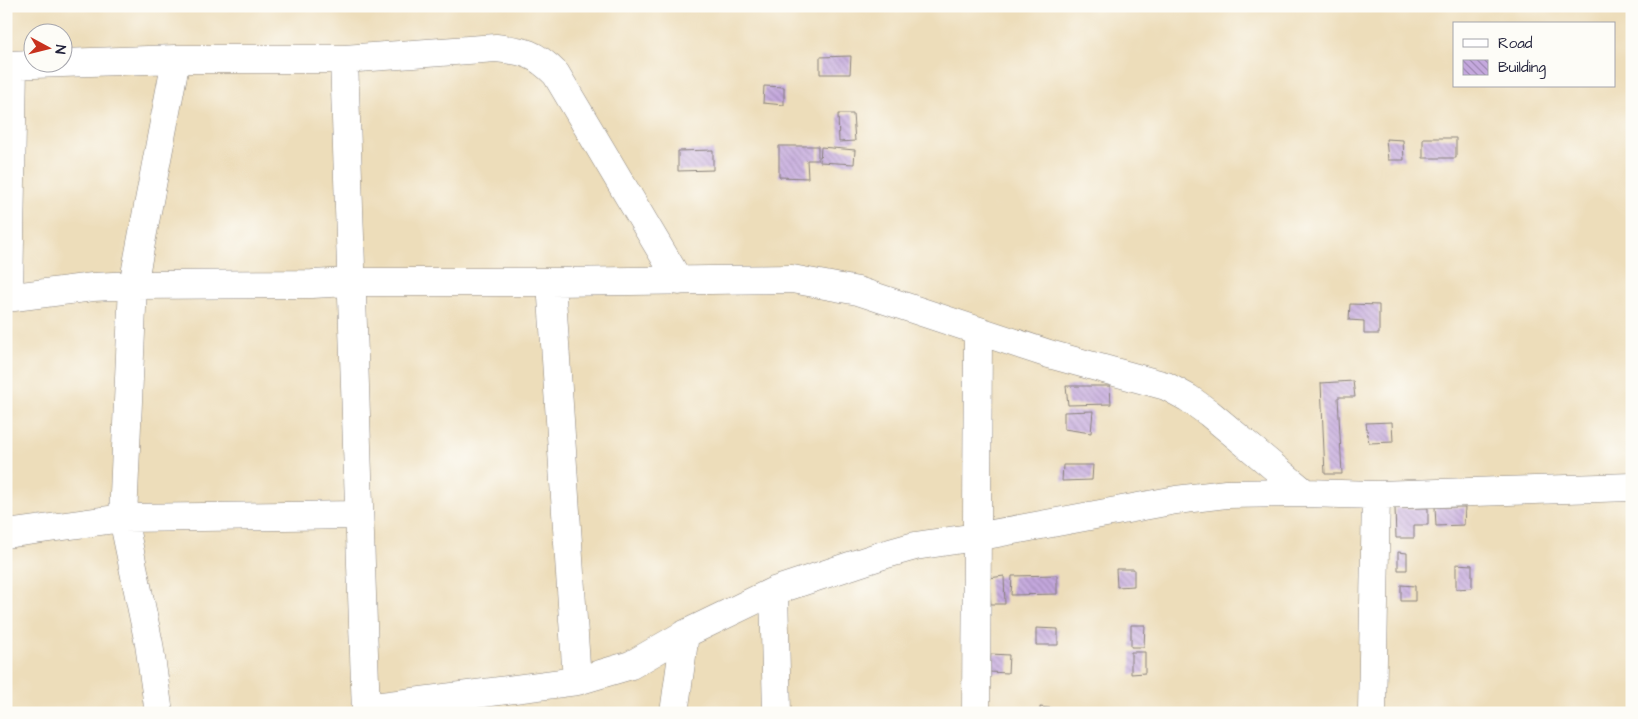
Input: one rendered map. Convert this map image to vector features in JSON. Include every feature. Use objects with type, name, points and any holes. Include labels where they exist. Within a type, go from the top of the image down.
[{"type":"street","points":[[679,281],[556,74],[542,60],[520,50],[496,48],[344,59],[176,59],[9,65],[8,297],[94,287],[133,285],[350,282],[551,282],[679,281],[792,279],[858,291],[1049,354],[1166,386],[1188,398],[1208,413],[1305,493]]},
{"type":"street","points":[[159,713],[149,644],[123,518],[133,285],[176,59]]},
{"type":"street","points":[[344,59],[350,282],[366,710],[577,681],[631,665],[685,634],[774,592],[915,546],[976,537],[1176,500],[1226,494],[1305,493],[1376,495],[1632,486]]},
{"type":"street","points":[[551,282],[577,681]]},
{"type":"street","points":[[976,713],[978,331]]},
{"type":"street","points":[[1372,713],[1376,495]]},
{"type":"street","points":[[6,534],[123,518],[358,515]]},
{"type":"street","points":[[774,592],[777,713]]},
{"type":"street","points":[[674,713],[685,634]]},
{"type":"building","points":[[851,56],[850,74],[820,74],[820,57]]},
{"type":"building","points":[[764,86],[784,87],[784,105],[763,103]]},
{"type":"building","points":[[838,114],[853,114],[855,141],[839,142]]},
{"type":"building","points":[[1423,138],[1456,138],[1456,158],[1423,158]]},
{"type":"building","points":[[1386,139],[1403,140],[1404,160],[1388,160]]},
{"type":"building","points":[[779,146],[818,146],[818,160],[807,160],[808,178],[779,177]]},
{"type":"building","points":[[821,147],[855,150],[854,164],[820,162]]},
{"type":"building","points":[[713,150],[713,170],[678,171],[678,151]]},
{"type":"building","points":[[1350,304],[1379,305],[1379,334],[1364,334],[1364,321],[1349,320]]},
{"type":"building","points":[[1353,381],[1355,397],[1338,397],[1342,474],[1325,474],[1321,383]]},
{"type":"building","points":[[1066,386],[1110,386],[1111,404],[1068,405]]},
{"type":"building","points":[[1093,411],[1091,433],[1064,429],[1064,412]]},
{"type":"building","points":[[1392,422],[1393,442],[1369,443],[1366,423]]},
{"type":"building","points":[[1063,465],[1093,465],[1092,480],[1062,481]]},
{"type":"building","points":[[1435,507],[1465,507],[1464,525],[1436,526]]},
{"type":"building","points":[[1395,508],[1428,508],[1428,525],[1414,525],[1414,538],[1396,538]]},
{"type":"building","points":[[1398,552],[1407,553],[1407,570],[1398,570]]},
{"type":"building","points":[[1456,564],[1472,565],[1472,588],[1456,589]]},
{"type":"building","points":[[1116,569],[1134,569],[1134,586],[1117,587]]},
{"type":"building","points":[[1057,575],[1057,594],[1011,595],[1012,576]]},
{"type":"building","points":[[1004,576],[1005,604],[991,604],[989,578]]},
{"type":"building","points":[[1401,585],[1415,586],[1415,601],[1401,601]]},
{"type":"building","points":[[1131,625],[1145,625],[1144,647],[1131,647]]},
{"type":"building","points":[[1036,628],[1058,629],[1058,645],[1036,645]]},
{"type":"building","points":[[1131,652],[1145,652],[1145,673],[1131,674]]},
{"type":"building","points":[[991,654],[1009,655],[1008,673],[989,672]]},
{"type":"building","points":[[1040,707],[1058,709],[1058,713],[1040,713]]}]
